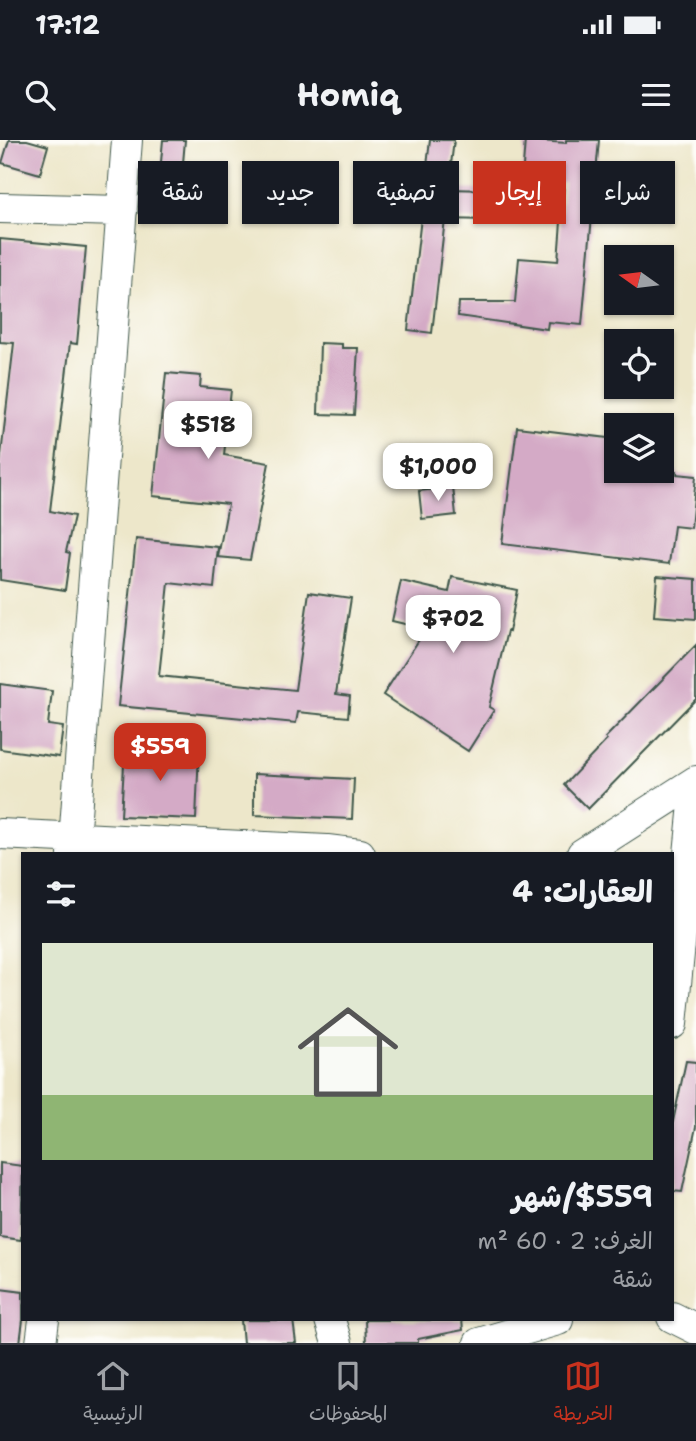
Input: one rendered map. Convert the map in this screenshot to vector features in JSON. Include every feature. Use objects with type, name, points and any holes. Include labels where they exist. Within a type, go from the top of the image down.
[{"type":"street","points":[[74,846],[127,140]]},
{"type":"street","points":[[0,208],[122,211]]},
{"type":"street","points":[[585,852],[696,782]]},
{"type":"street","points":[[674,1004],[696,782]]},
{"type":"street","points":[[0,834],[74,846],[344,852]]},
{"type":"street","points":[[674,1318],[696,1329]]},
{"type":"street","points":[[41,1343],[44,1321]]},
{"type":"street","points":[[330,1321],[337,1343]]},
{"type":"street","points":[[479,1343],[555,1321]]},
{"type":"building","points":[[9,140],[27,140],[48,146],[40,174],[2,163]]},
{"type":"building","points":[[163,140],[185,140],[183,161],[161,161]]},
{"type":"building","points":[[430,140],[454,140],[451,161],[428,161]]},
{"type":"building","points":[[525,140],[566,143],[566,140],[599,140],[597,161],[580,161],[580,224],[591,224],[582,325],[548,322],[547,329],[458,316],[459,302],[515,302],[519,258],[558,261],[561,224],[566,224],[566,161],[523,161]]},
{"type":"building","points":[[459,189],[473,190],[473,220],[459,219]]},
{"type":"building","points":[[420,224],[444,224],[432,333],[408,330]]},
{"type":"building","points":[[0,239],[86,247],[77,344],[70,343],[50,511],[74,516],[66,552],[70,553],[65,590],[0,580],[0,464],[14,343],[0,342]]},
{"type":"building","points":[[320,343],[358,348],[354,415],[318,414]]},
{"type":"building","points":[[166,373],[201,376],[200,387],[231,390],[224,455],[269,463],[250,560],[218,557],[228,504],[153,496]]},
{"type":"building","points":[[517,427],[604,438],[604,483],[674,483],[674,471],[677,471],[677,474],[696,476],[691,528],[674,526],[669,564],[502,544]]},
{"type":"building","points":[[453,487],[456,515],[422,519],[419,491]]},
{"type":"building","points":[[136,539],[218,547],[214,588],[169,583],[159,676],[295,690],[309,592],[351,598],[336,694],[350,696],[348,717],[298,712],[296,723],[118,706]]},
{"type":"building","points":[[657,576],[696,579],[696,619],[654,616]]},
{"type":"building","points":[[452,577],[517,590],[489,707],[494,710],[468,751],[383,695],[426,629],[392,621],[401,581],[449,592]]},
{"type":"building","points":[[696,645],[696,699],[588,809],[564,785],[607,740],[605,738]]},
{"type":"building","points":[[0,684],[52,691],[48,725],[63,727],[59,757],[0,749]]},
{"type":"building","points":[[125,748],[199,750],[196,819],[121,816]]},
{"type":"building","points":[[254,774],[354,779],[352,819],[254,815]]},
{"type":"building","points":[[686,1061],[696,1062],[696,1127],[682,1192],[674,1191],[674,1117]]},
{"type":"building","points":[[0,1163],[21,1166],[21,1240],[0,1237]]},
{"type":"building","points":[[0,1289],[21,1292],[23,1321],[20,1343],[0,1343]]},
{"type":"building","points":[[241,1321],[293,1321],[296,1343],[243,1343]]},
{"type":"building","points":[[365,1321],[462,1321],[463,1330],[418,1339],[418,1343],[366,1343]]}]
